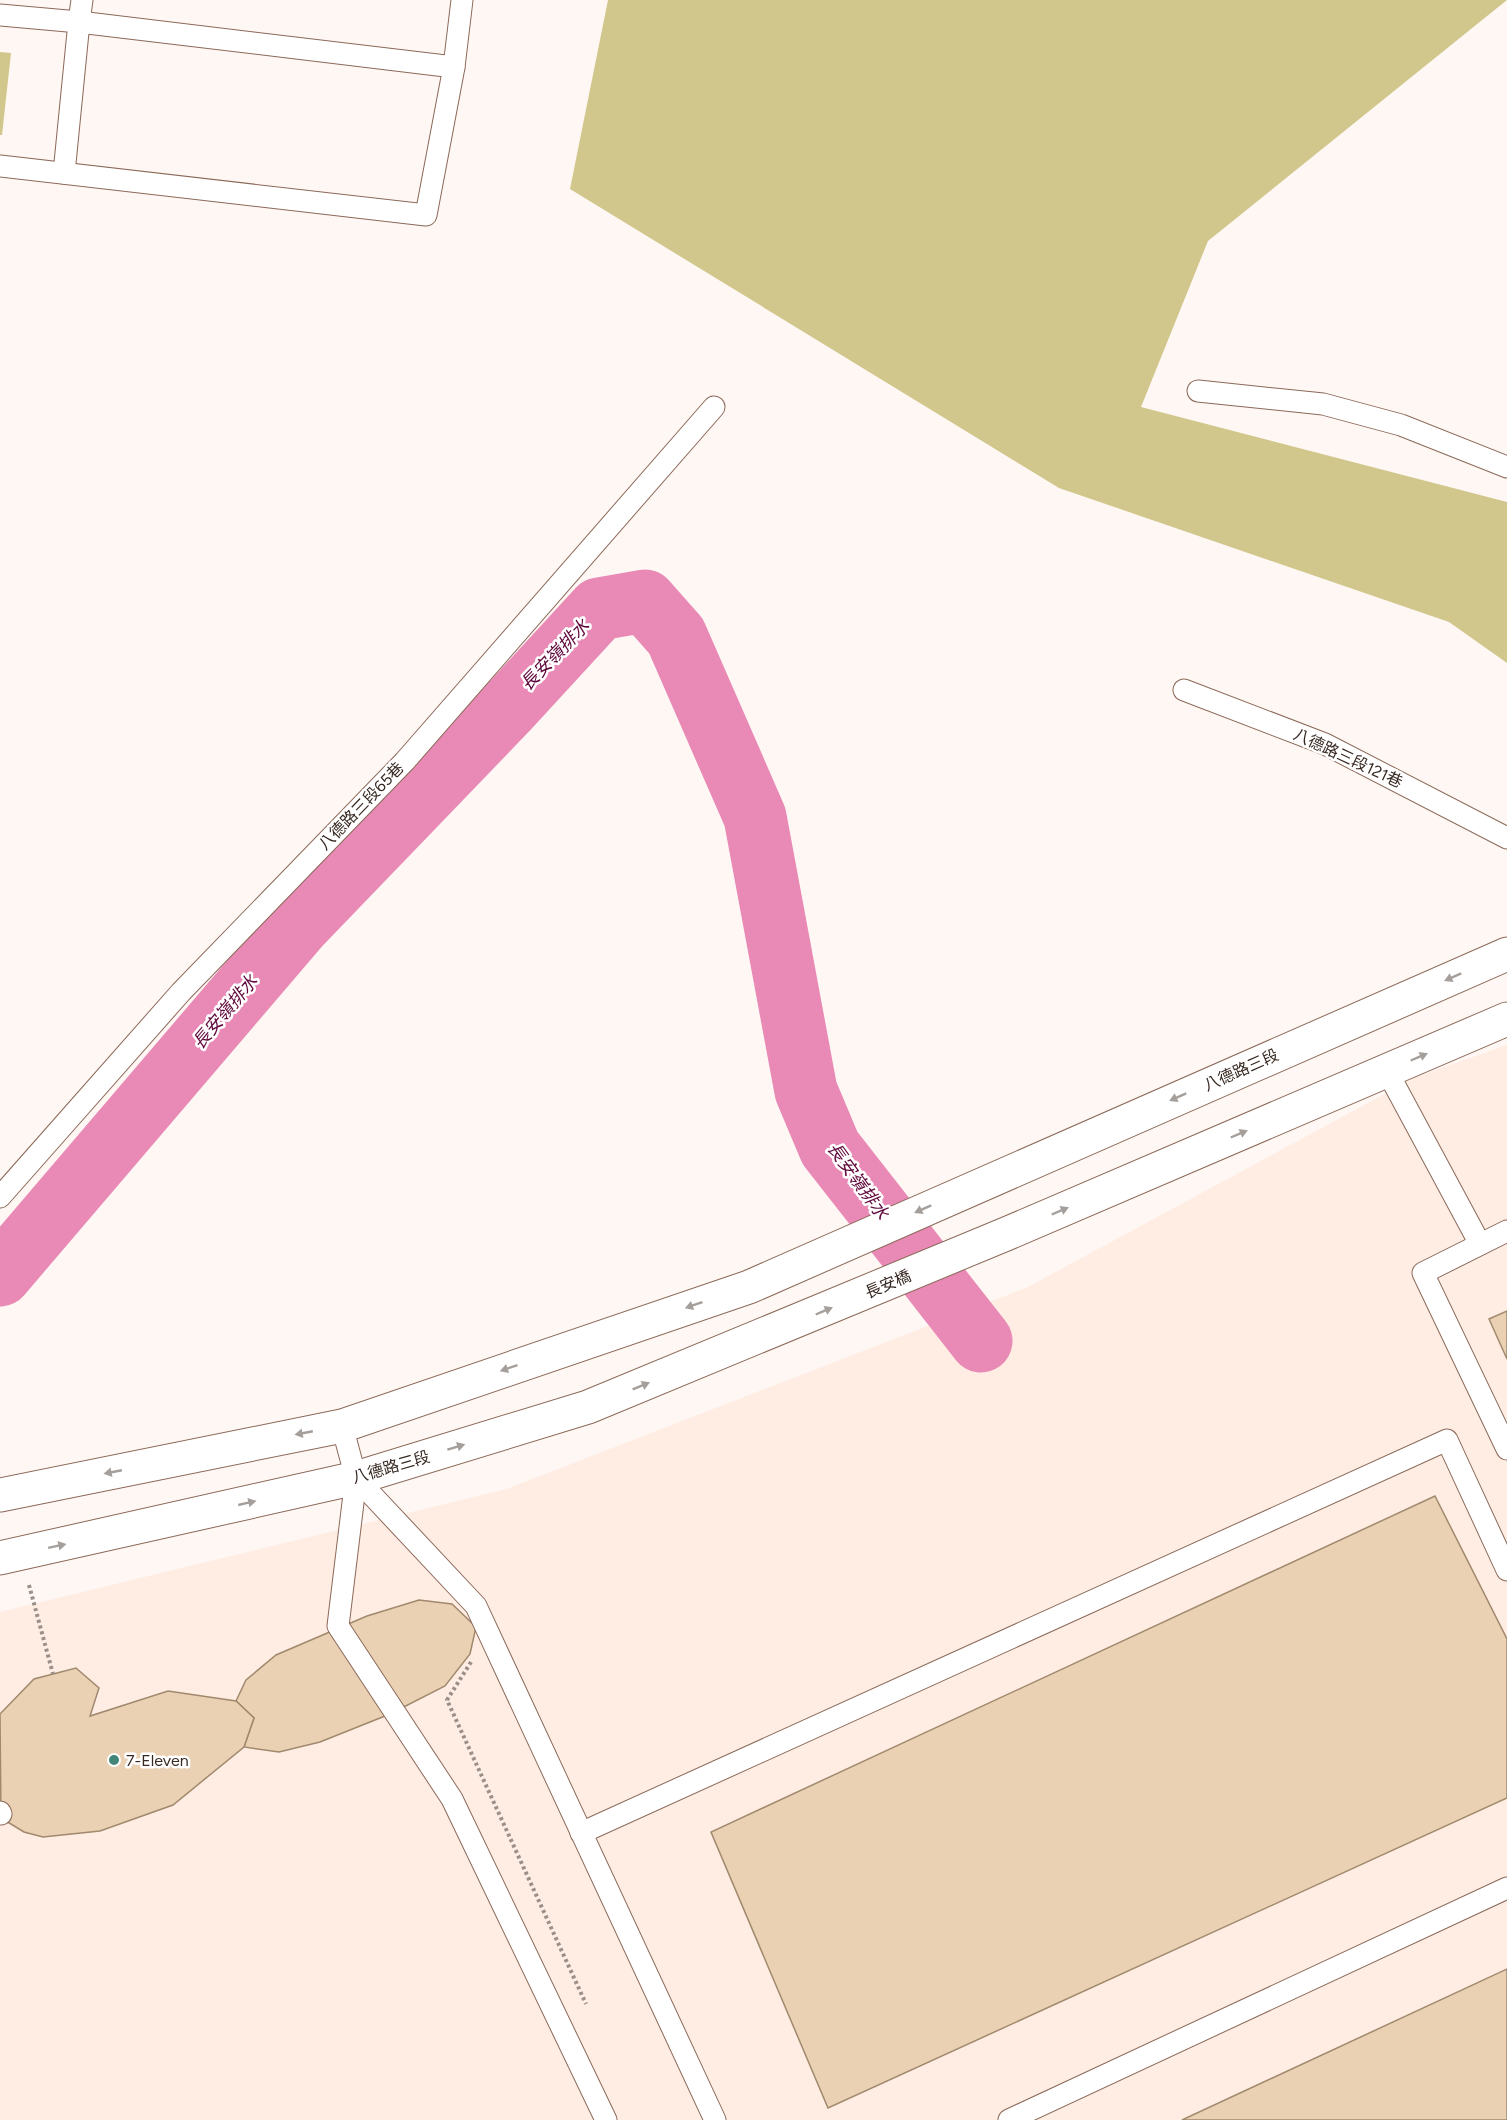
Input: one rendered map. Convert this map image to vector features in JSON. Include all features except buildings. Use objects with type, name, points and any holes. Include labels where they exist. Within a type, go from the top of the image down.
[{"type":"main road","name":"八德路三段","points":[[342,1426],[749,1287],[976,1185],[1507,954]]},
{"type":"main road","points":[[1387,1071],[1507,1019]]},
{"type":"main road","name":"長安橋","points":[[770,1334],[1387,1071]]},
{"type":"main road","name":"八德路三段","points":[[10,1556],[356,1478],[588,1407],[770,1334]]},
{"type":"main road","points":[[0,1495],[342,1426]]},
{"type":"lane","points":[[64,173],[82,0]]},
{"type":"lane","points":[[0,166],[426,215],[454,67],[462,0]]},
{"type":"lane","points":[[0,15],[79,22],[454,67]]},
{"type":"lane","points":[[1198,391],[1323,405],[1401,425],[1507,467]]},
{"type":"lane","name":"八德路三段65巷","points":[[0,1197],[181,992],[405,761],[714,407]]},
{"type":"lane","name":"八德路三段121巷","points":[[1184,690],[1325,744],[1507,838]]},
{"type":"lane","points":[[1387,1071],[1480,1244]]},
{"type":"lane","points":[[1507,1231],[1423,1273],[1507,1449]]},
{"type":"lane","points":[[342,1426],[356,1478],[338,1626],[452,1799],[606,2120]]},
{"type":"lane","points":[[581,1833],[1447,1440],[1507,1570]]},
{"type":"lane","points":[[356,1478],[476,1606],[714,2120]]},
{"type":"lane","points":[[1009,2120],[1507,1888]]},
{"type":"path","points":[[10,1556],[52,1674]]},
{"type":"path","points":[[471,1661],[447,1700],[589,2012]]},
{"type":"shaded area","points":[[608,0],[1507,0],[1208,241],[1141,407],[1507,502],[1507,663],[1449,622],[1059,488],[570,189]]},
{"type":"shaded area","points":[[0,52],[11,53],[2,135],[0,135]]},
{"type":"shaded area","points":[[1507,1045],[1507,2120],[0,2120],[0,1612],[507,1489],[1028,1287],[1416,1077]]},
{"type":"waterway","name":"長安嶺排水","points":[[0,1275],[298,926],[507,709],[599,609],[645,601],[676,636],[755,817],[806,1091],[830,1148],[981,1341]]},
{"type":"place","name":"7-Eleven","points":[[114,1760]]}]
